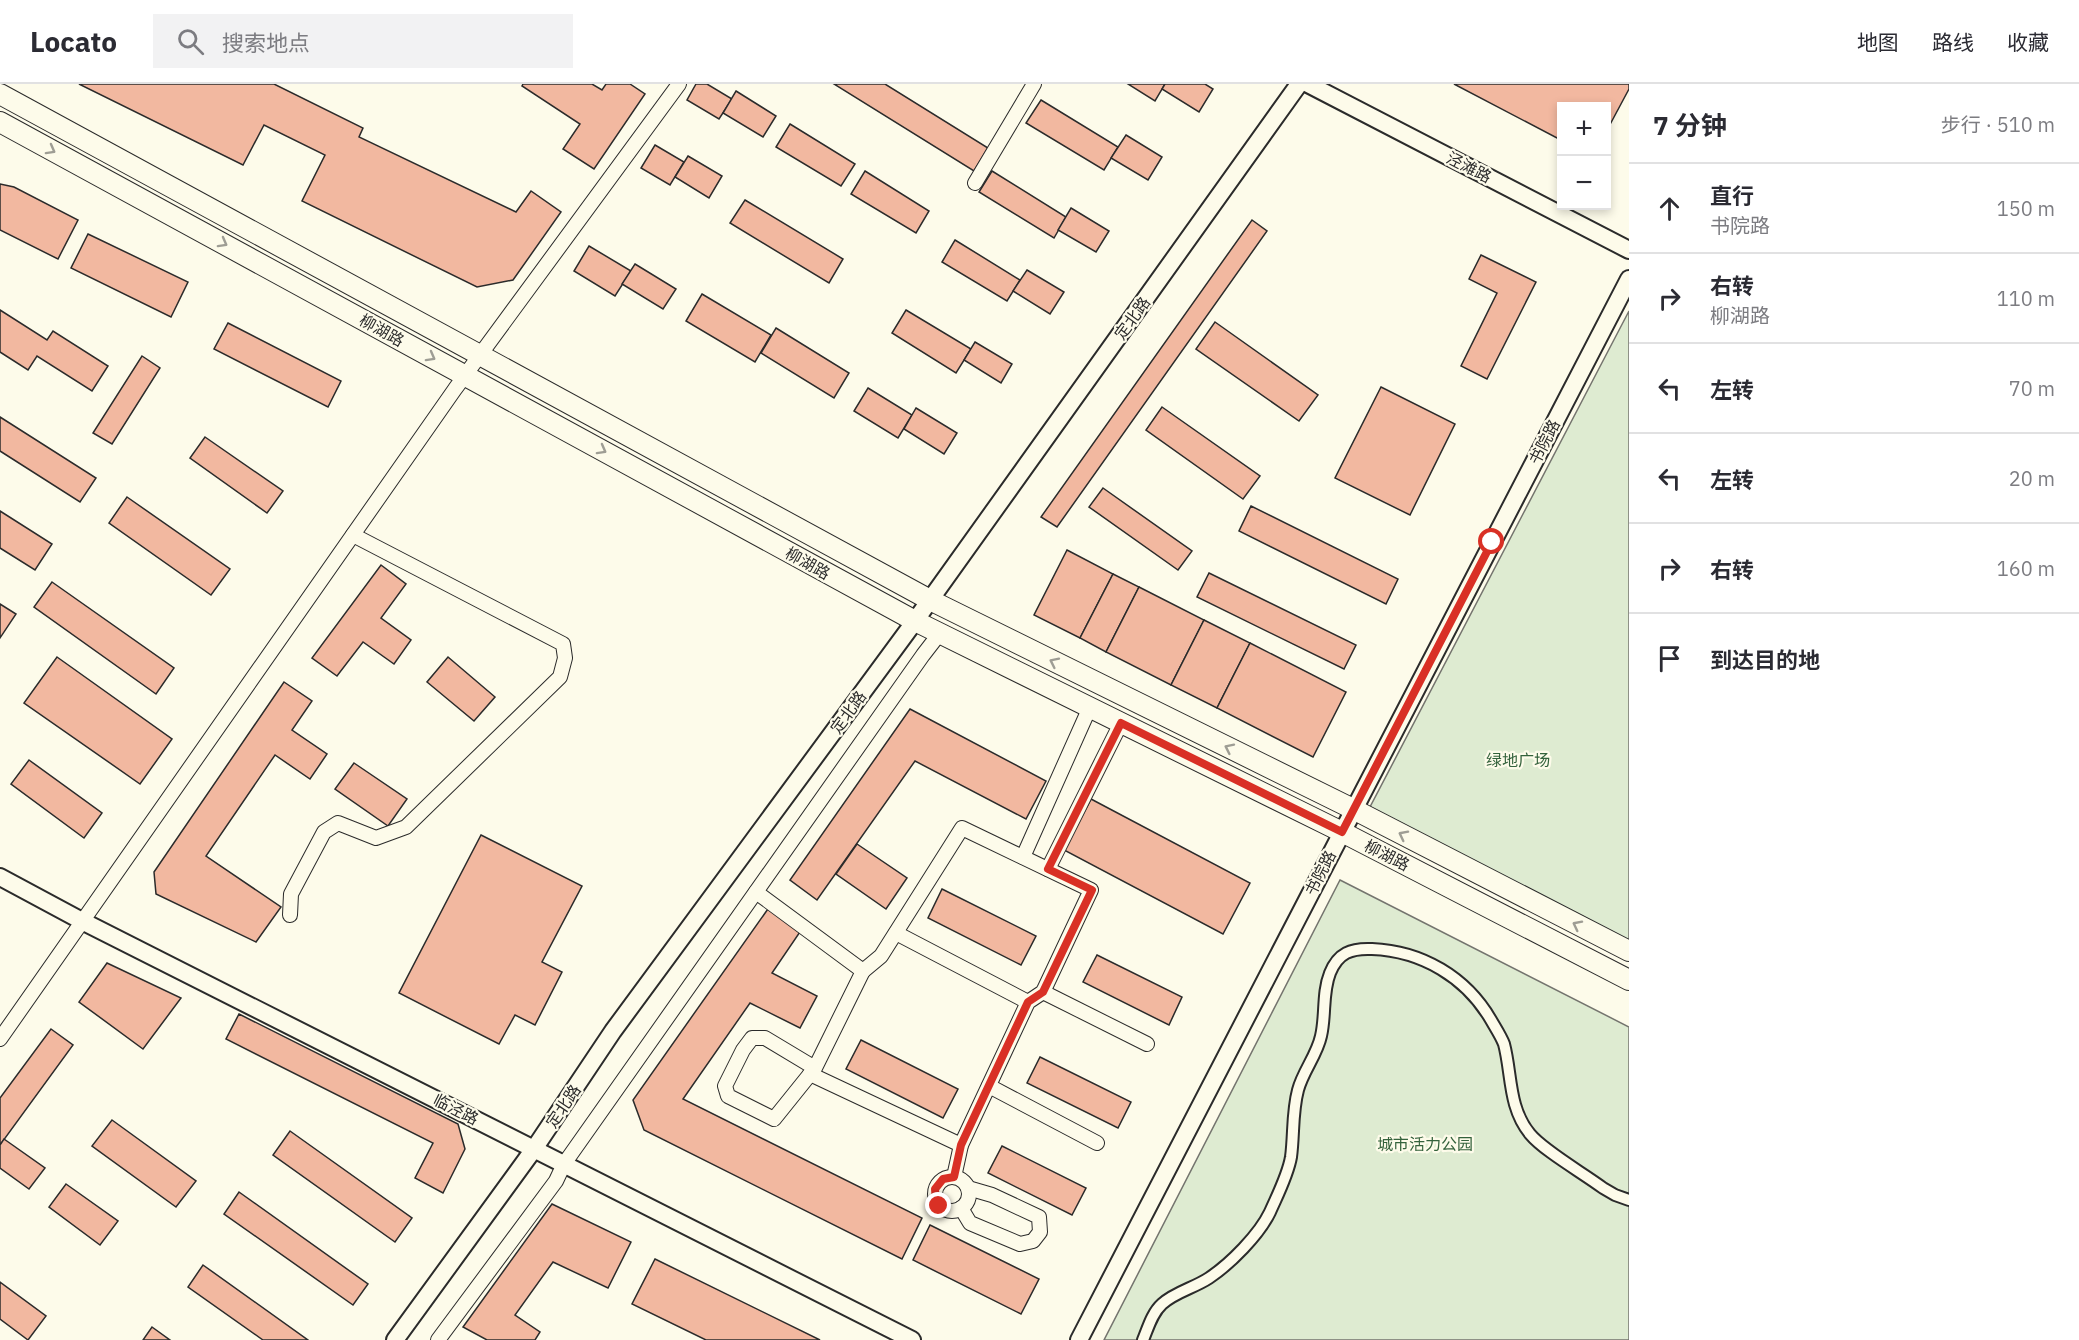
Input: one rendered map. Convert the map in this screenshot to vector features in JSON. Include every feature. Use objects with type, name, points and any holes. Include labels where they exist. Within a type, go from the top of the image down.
[{"type":"main road","name":"柳湖路","points":[[0,94],[930,600],[1353,809],[1629,951]]},
{"type":"main road","name":"柳湖路","points":[[0,122],[915,621],[1342,832],[1629,980]]},
{"type":"street","points":[[0,1039],[465,376],[679,84]]},
{"type":"street","points":[[975,183],[1034,84]]},
{"type":"street","name":"定北路","points":[[395,1340],[534,1149],[614,1031],[915,621],[1299,84]]},
{"type":"street","name":"泾滩路","points":[[1308,84],[1629,250]]},
{"type":"street","name":"书院路","points":[[1079,1340],[1629,279]]},
{"type":"street","points":[[290,915],[291,894],[324,832],[338,823],[376,838],[406,827],[560,677],[565,658],[563,644],[354,534]]},
{"type":"street","points":[[438,1340],[556,1181],[564,1164],[922,655],[940,633]]},
{"type":"street","points":[[1023,857],[1090,707]]},
{"type":"street","points":[[1048,869],[1121,723]]},
{"type":"street","points":[[954,1177],[961,1145],[1028,1002],[1043,992],[1092,890],[962,828],[881,956],[863,971],[813,1071],[774,1119],[729,1096],[725,1086],[743,1050],[752,1038],[765,1038],[813,1071],[961,1145]]},
{"type":"street","name":"临泾路","points":[[0,877],[82,921],[912,1340]]},
{"type":"street","points":[[756,892],[863,971]]},
{"type":"street","points":[[896,933],[1028,1002]]},
{"type":"street","points":[[1143,1340],[1156,1310],[1162,1303],[1215,1273],[1243,1248],[1269,1214],[1291,1160],[1298,1091],[1321,1036],[1324,996],[1330,974],[1339,957],[1352,949],[1387,950],[1410,956],[1434,965],[1457,979],[1479,1002],[1503,1043],[1510,1088],[1518,1112],[1530,1134],[1603,1188],[1629,1200]]},
{"type":"street","points":[[1043,992],[1147,1044]]},
{"type":"street","points":[[989,1086],[1098,1143]]},
{"type":"street","points":[[961,1208],[970,1223],[1020,1244],[1033,1241],[1040,1232],[1038,1217],[992,1195],[968,1188],[960,1179],[954,1177],[943,1179],[935,1189],[936,1201],[944,1209],[956,1211],[968,1199],[968,1188]]},
{"type":"green space","name":"绿地广场","points":[[1629,311],[1629,942],[1370,807]]},
{"type":"green space","name":"城市活力公园","points":[[1340,880],[1629,1027],[1629,1340],[1104,1340]]},
{"type":"building","points":[[79,84],[274,84],[363,128],[359,137],[516,212],[531,191],[561,212],[513,280],[477,287],[302,201],[325,155],[264,125],[243,165]]},
{"type":"building","points":[[523,84],[592,84],[602,90],[606,84],[630,84],[645,94],[594,169],[563,149],[580,124],[522,86]]},
{"type":"building","points":[[696,84],[707,84],[732,99],[719,119],[687,100]]},
{"type":"building","points":[[834,84],[885,84],[988,148],[974,171]]},
{"type":"building","points":[[1128,84],[1165,84],[1155,101]]},
{"type":"building","points":[[1165,84],[1205,84],[1213,89],[1199,112],[1162,89]]},
{"type":"building","points":[[1454,84],[1629,84],[1629,89],[1611,123],[1611,102],[1557,102],[1557,138]]},
{"type":"building","points":[[736,91],[776,116],[763,137],[723,113]]},
{"type":"building","points":[[1041,100],[1118,147],[1104,170],[1026,123]]},
{"type":"building","points":[[790,124],[855,164],[841,186],[776,147]]},
{"type":"building","points":[[1126,135],[1162,157],[1148,180],[1111,158]]},
{"type":"building","points":[[655,145],[684,162],[670,185],[641,168]]},
{"type":"building","points":[[688,156],[722,176],[709,198],[675,177]]},
{"type":"building","points":[[865,171],[929,211],[916,233],[851,194]]},
{"type":"building","points":[[992,171],[1066,217],[1054,238],[979,192]]},
{"type":"building","points":[[0,184],[14,187],[78,220],[58,259],[0,230]]},
{"type":"building","points":[[745,200],[843,259],[829,283],[730,223]]},
{"type":"building","points":[[1071,208],[1109,231],[1096,252],[1058,230]]},
{"type":"building","points":[[1252,220],[1267,231],[1057,527],[1041,517]]},
{"type":"building","points":[[88,234],[188,282],[171,317],[71,268]]},
{"type":"building","points":[[955,240],[1020,280],[1007,301],[942,262]]},
{"type":"building","points":[[589,246],[631,271],[615,296],[574,271]]},
{"type":"building","points":[[1481,255],[1536,282],[1487,379],[1461,366],[1497,293],[1469,279]]},
{"type":"building","points":[[635,264],[676,289],[663,309],[622,284]]},
{"type":"building","points":[[1027,270],[1064,292],[1050,314],[1013,291]]},
{"type":"building","points":[[702,294],[771,335],[755,362],[686,321]]},
{"type":"building","points":[[0,310],[47,340],[53,331],[108,366],[92,391],[37,356],[28,370],[0,352]]},
{"type":"building","points":[[906,310],[971,349],[956,373],[892,333]]},
{"type":"building","points":[[1215,322],[1318,395],[1299,421],[1196,349]]},
{"type":"building","points":[[228,323],[341,381],[328,407],[214,349]]},
{"type":"building","points":[[776,328],[849,373],[834,398],[761,353]]},
{"type":"building","points":[[975,342],[1012,364],[1001,383],[964,360]]},
{"type":"building","points":[[142,356],[160,368],[112,444],[93,433]]},
{"type":"building","points":[[1381,387],[1455,424],[1410,515],[1335,478]]},
{"type":"building","points":[[868,388],[912,415],[898,438],[854,411]]},
{"type":"building","points":[[1162,407],[1260,476],[1243,499],[1146,430]]},
{"type":"building","points":[[916,408],[957,433],[944,454],[904,429]]},
{"type":"building","points":[[0,417],[96,478],[80,502],[0,451]]},
{"type":"building","points":[[205,437],[283,491],[267,513],[190,458]]},
{"type":"building","points":[[1103,488],[1192,551],[1178,570],[1089,507]]},
{"type":"building","points":[[127,497],[230,569],[211,595],[109,523]]},
{"type":"building","points":[[1251,506],[1398,579],[1386,604],[1239,531]]},
{"type":"building","points":[[0,511],[52,544],[35,570],[0,548]]},
{"type":"building","points":[[1067,550],[1113,574],[1080,638],[1034,615]]},
{"type":"building","points":[[381,565],[406,584],[381,618],[411,640],[394,664],[363,642],[337,676],[312,658]]},
{"type":"building","points":[[1209,573],[1356,645],[1344,669],[1197,597]]},
{"type":"building","points":[[1113,574],[1139,587],[1106,652],[1080,638]]},
{"type":"building","points":[[52,582],[174,668],[156,694],[34,607]]},
{"type":"building","points":[[1139,587],[1204,620],[1171,685],[1106,652]]},
{"type":"building","points":[[0,604],[16,614],[0,638]]},
{"type":"building","points":[[1204,620],[1250,643],[1217,708],[1171,685]]},
{"type":"building","points":[[1250,643],[1346,692],[1313,757],[1217,708]]},
{"type":"building","points":[[57,657],[172,739],[140,784],[24,703]]},
{"type":"building","points":[[448,657],[495,697],[474,721],[427,682]]},
{"type":"building","points":[[284,682],[312,701],[292,730],[327,754],[310,779],[275,755],[206,856],[281,907],[256,942],[156,894],[154,872]]},
{"type":"building","points":[[910,709],[1046,781],[1026,819],[915,761],[817,900],[790,880]]},
{"type":"building","points":[[29,760],[102,813],[84,838],[11,784]]},
{"type":"building","points":[[354,763],[407,799],[388,826],[335,789]]},
{"type":"building","points":[[1091,799],[1250,883],[1223,934],[1064,850]]},
{"type":"building","points":[[481,835],[582,886],[542,962],[562,972],[535,1025],[515,1015],[499,1044],[399,993]]},
{"type":"building","points":[[857,844],[907,878],[886,909],[836,874]]},
{"type":"building","points":[[942,889],[1036,936],[1021,965],[928,918]]},
{"type":"building","points":[[770,906],[802,929],[772,973],[817,996],[800,1028],[750,1003],[683,1099],[922,1218],[902,1259],[644,1130],[633,1100]]},
{"type":"building","points":[[1097,955],[1182,997],[1169,1025],[1083,982]]},
{"type":"building","points":[[107,963],[181,998],[143,1049],[79,1002]]},
{"type":"building","points":[[239,1014],[458,1124],[465,1149],[443,1193],[415,1178],[433,1143],[226,1039]]},
{"type":"building","points":[[51,1029],[73,1045],[0,1145],[0,1098]]},
{"type":"building","points":[[861,1040],[958,1089],[943,1118],[846,1069]]},
{"type":"building","points":[[1040,1057],[1131,1102],[1118,1128],[1027,1083]]},
{"type":"building","points":[[112,1120],[196,1181],[176,1207],[92,1146]]},
{"type":"building","points":[[290,1131],[412,1218],[395,1242],[273,1155]]},
{"type":"building","points":[[4,1139],[45,1168],[29,1189],[0,1168],[0,1145]]},
{"type":"building","points":[[1002,1146],[1086,1188],[1072,1215],[988,1173]]},
{"type":"building","points":[[66,1184],[118,1221],[100,1245],[49,1207]]},
{"type":"building","points":[[239,1192],[368,1284],[353,1305],[224,1214]]},
{"type":"building","points":[[552,1204],[631,1242],[608,1288],[553,1262],[515,1315],[540,1332],[535,1340],[487,1340],[463,1327]]},
{"type":"building","points":[[930,1225],[1039,1279],[1021,1314],[913,1260]]},
{"type":"building","points":[[655,1259],[820,1340],[706,1340],[632,1304]]},
{"type":"building","points":[[203,1265],[308,1340],[263,1340],[188,1287]]},
{"type":"building","points":[[0,1282],[46,1316],[28,1340],[0,1319]]},
{"type":"building","points":[[152,1327],[170,1340],[143,1340]]},
{"type":"route","points":[[939,1206],[935,1189],[943,1179],[954,1177],[961,1145],[1028,1002],[1043,992],[1092,890],[1048,869],[1121,723],[1342,832],[1492,542]]}]
